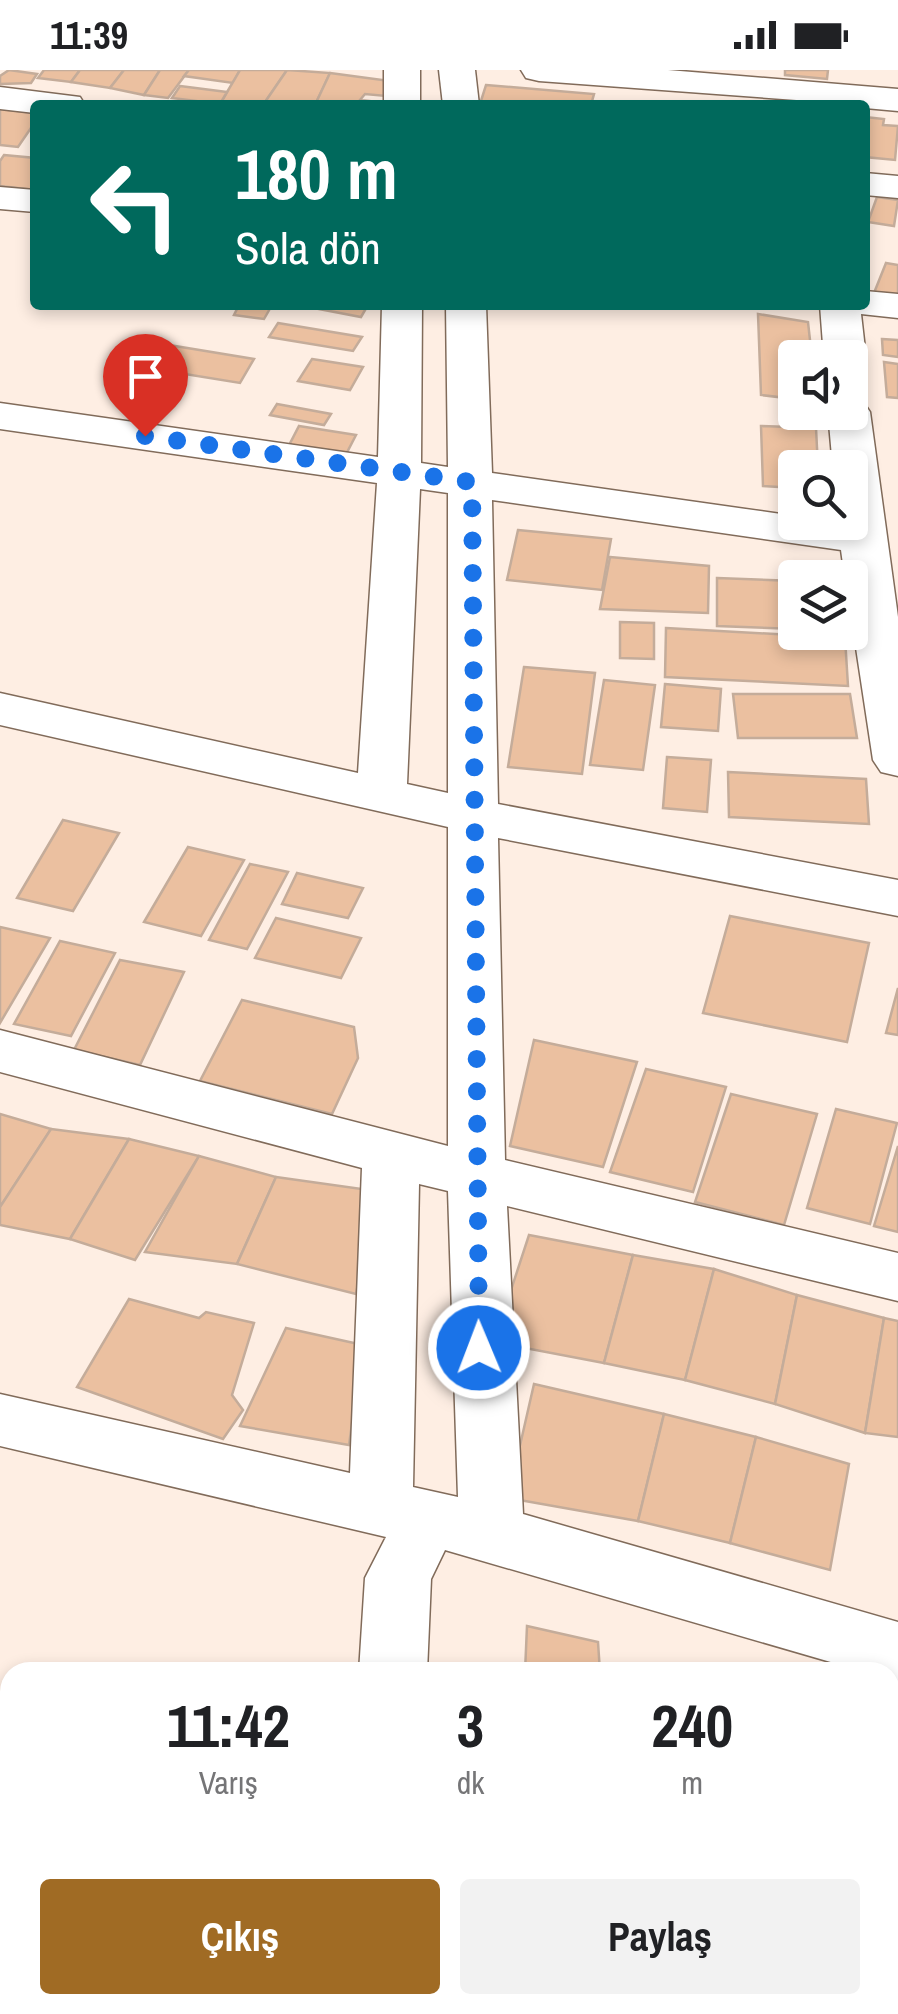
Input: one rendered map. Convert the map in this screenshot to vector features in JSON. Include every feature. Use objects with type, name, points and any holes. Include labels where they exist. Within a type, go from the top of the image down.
[{"type":"street","points":[[402,70],[402,100]]},
{"type":"street","points":[[457,70],[461,100]]},
{"type":"street","points":[[539,70],[898,100]]},
{"type":"street","points":[[0,98],[30,101]]},
{"type":"street","points":[[870,185],[898,188]]},
{"type":"street","points":[[0,198],[30,201]]},
{"type":"street","points":[[870,303],[898,306]]},
{"type":"street","points":[[382,794],[400,472],[402,310]]},
{"type":"street","points":[[466,310],[472,482],[479,1348],[492,1532]]},
{"type":"street","points":[[840,310],[843,340]]},
{"type":"street","points":[[0,416],[778,527]]},
{"type":"street","points":[[862,540],[898,760]]},
{"type":"street","points":[[0,709],[473,816],[898,898]]},
{"type":"street","points":[[0,1052],[477,1176],[898,1277]]},
{"type":"street","points":[[392,1154],[405,1511],[394,1662]]},
{"type":"street","points":[[0,1420],[492,1532],[898,1652]]},
{"type":"building","points":[[9,70],[37,74],[31,83],[0,84],[0,76]]},
{"type":"building","points":[[44,70],[80,70],[71,82],[38,78]]},
{"type":"building","points":[[80,70],[124,70],[110,88],[71,82]]},
{"type":"building","points":[[124,70],[160,70],[144,95],[110,88]]},
{"type":"building","points":[[160,70],[189,70],[168,98],[144,95]]},
{"type":"building","points":[[189,70],[240,70],[233,83],[184,76]]},
{"type":"building","points":[[240,70],[287,70],[266,100],[222,100]]},
{"type":"building","points":[[287,70],[330,73],[317,100],[266,100]]},
{"type":"building","points":[[785,70],[828,70],[827,79],[785,75]]},
{"type":"building","points":[[330,73],[390,81],[386,96],[365,94],[360,100],[317,100]]},
{"type":"building","points":[[486,85],[594,94],[592,100],[481,100]]},
{"type":"building","points":[[180,86],[227,92],[222,100],[172,98]]},
{"type":"building","points":[[0,109],[30,112],[30,129],[18,147],[0,145]]},
{"type":"building","points":[[870,118],[884,119],[883,125],[898,126],[895,160],[870,158]]},
{"type":"building","points":[[4,155],[30,158],[30,189],[0,186],[0,161]]},
{"type":"building","points":[[877,197],[898,200],[894,226],[870,222]]},
{"type":"building","points":[[886,263],[898,265],[898,296],[874,293]]},
{"type":"building","points":[[236,310],[269,310],[264,319],[234,315]]},
{"type":"building","points":[[324,310],[365,310],[361,317]]},
{"type":"building","points":[[758,314],[808,322],[810,340],[778,340],[778,397],[761,395]]},
{"type":"building","points":[[278,323],[362,337],[353,351],[269,337]]},
{"type":"building","points":[[882,339],[898,340],[898,357],[883,355]]},
{"type":"building","points":[[157,343],[254,359],[240,383],[142,367]]},
{"type":"building","points":[[312,359],[363,367],[350,390],[298,381]]},
{"type":"building","points":[[884,362],[898,364],[898,398],[887,397]]},
{"type":"building","points":[[277,404],[331,414],[324,425],[270,415]]},
{"type":"building","points":[[299,426],[356,435],[342,462],[285,453]]},
{"type":"building","points":[[761,426],[816,430],[817,450],[778,450],[778,487],[763,486]]},
{"type":"building","points":[[518,530],[611,539],[602,590],[507,580]]},
{"type":"building","points":[[610,557],[709,566],[708,613],[600,609]]},
{"type":"building","points":[[717,578],[778,580],[778,628],[717,626]]},
{"type":"building","points":[[620,622],[654,623],[654,659],[620,658]]},
{"type":"building","points":[[666,628],[778,634],[778,650],[846,650],[848,686],[665,677]]},
{"type":"building","points":[[524,667],[595,673],[582,774],[508,767]]},
{"type":"building","points":[[604,680],[655,685],[643,770],[590,765]]},
{"type":"building","points":[[665,684],[721,689],[718,731],[661,727]]},
{"type":"building","points":[[733,694],[850,694],[857,738],[738,738]]},
{"type":"building","points":[[667,757],[711,760],[707,812],[663,808]]},
{"type":"building","points":[[728,772],[866,779],[869,824],[729,817]]},
{"type":"building","points":[[63,820],[119,833],[73,911],[17,898]]},
{"type":"building","points":[[188,847],[244,860],[201,936],[144,922]]},
{"type":"building","points":[[250,864],[288,872],[247,949],[209,940]]},
{"type":"building","points":[[297,873],[363,888],[348,918],[282,904]]},
{"type":"building","points":[[730,916],[869,943],[847,1042],[703,1013]]},
{"type":"building","points":[[276,918],[361,938],[341,978],[255,958]]},
{"type":"building","points":[[0,927],[50,938],[0,1023]]},
{"type":"building","points":[[60,941],[115,953],[71,1036],[14,1024]]},
{"type":"building","points":[[120,960],[184,972],[140,1065],[74,1050]]},
{"type":"building","points":[[898,988],[898,1035],[886,1033]]},
{"type":"building","points":[[242,1000],[354,1027],[358,1058],[332,1114],[200,1081]]},
{"type":"building","points":[[534,1040],[637,1062],[603,1167],[510,1146]]},
{"type":"building","points":[[646,1069],[726,1087],[693,1192],[610,1172]]},
{"type":"building","points":[[731,1094],[817,1114],[784,1225],[695,1202]]},
{"type":"building","points":[[836,1109],[897,1123],[870,1224],[807,1208]]},
{"type":"building","points":[[0,1114],[51,1129],[0,1207]]},
{"type":"building","points":[[51,1129],[129,1139],[70,1239],[0,1225],[0,1207]]},
{"type":"building","points":[[129,1139],[199,1156],[135,1260],[70,1239]]},
{"type":"building","points":[[898,1146],[898,1232],[874,1226]]},
{"type":"building","points":[[199,1156],[276,1177],[237,1264],[145,1252]]},
{"type":"building","points":[[276,1177],[376,1191],[356,1294],[237,1264]]},
{"type":"building","points":[[529,1235],[633,1255],[604,1363],[494,1342]]},
{"type":"building","points":[[633,1255],[714,1269],[685,1380],[604,1363]]},
{"type":"building","points":[[714,1269],[797,1295],[775,1404],[685,1380]]},
{"type":"building","points":[[797,1295],[884,1318],[865,1433],[775,1404]]},
{"type":"building","points":[[129,1299],[199,1318],[206,1312],[254,1323],[232,1395],[243,1410],[223,1439],[77,1387]]},
{"type":"building","points":[[884,1318],[898,1321],[898,1437],[865,1433]]},
{"type":"building","points":[[286,1328],[363,1345],[349,1445],[240,1426]]},
{"type":"building","points":[[534,1384],[664,1414],[638,1521],[508,1498]]},
{"type":"building","points":[[664,1414],[756,1437],[730,1543],[638,1521]]},
{"type":"building","points":[[756,1437],[849,1464],[830,1570],[730,1543]]},
{"type":"building","points":[[527,1626],[598,1642],[599,1662],[525,1662]]},
{"type":"route","points":[[145,436],[472,482],[479,1348]]}]
